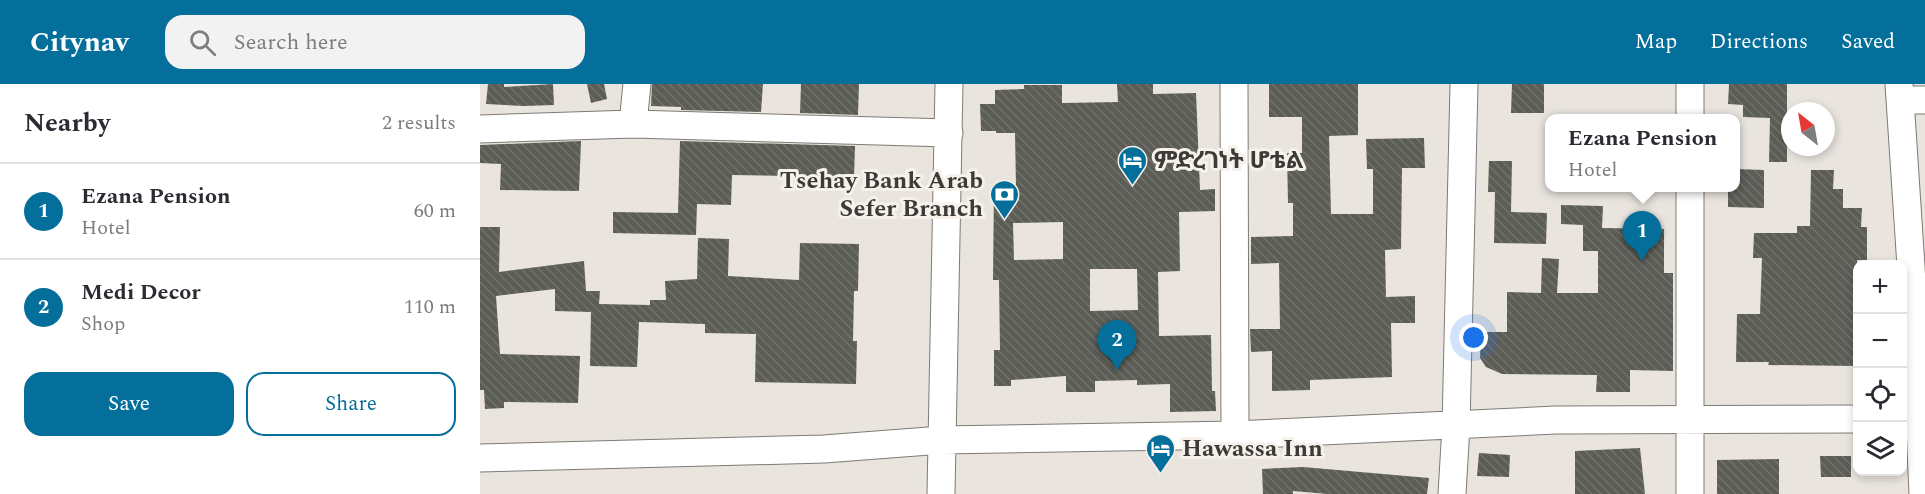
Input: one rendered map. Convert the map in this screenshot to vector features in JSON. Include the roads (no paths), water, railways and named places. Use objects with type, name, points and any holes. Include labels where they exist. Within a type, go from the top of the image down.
[{"type":"street","points":[[633,124],[637,84]]},
{"type":"street","points":[[941,494],[949,84]]},
{"type":"street","points":[[1234,84],[1235,435]]},
{"type":"street","points":[[1452,494],[1456,426],[1464,84]]},
{"type":"street","points":[[1690,84],[1690,114]]},
{"type":"street","points":[[1908,95],[1910,368],[1922,484]]},
{"type":"street","points":[[480,129],[633,124],[949,133]]},
{"type":"street","points":[[1690,192],[1690,494]]},
{"type":"street","points":[[480,458],[824,449],[942,440],[1235,435],[1556,420],[1853,419]]},
{"type":"street","points":[[1907,458],[1922,484]]},
{"type":"place","name":"ምድረገነት ሆቴል","points":[[1133,186]]},
{"type":"place","name":"Tsehay Bank Arab Sefer Branch","points":[[1004,220]]},
{"type":"place","name":"Ezana Pension","points":[[1642,261]]},
{"type":"place","name":"Medi Decor","points":[[1117,370]]},
{"type":"place","name":"Hawassa Inn","points":[[1161,474]]}]
